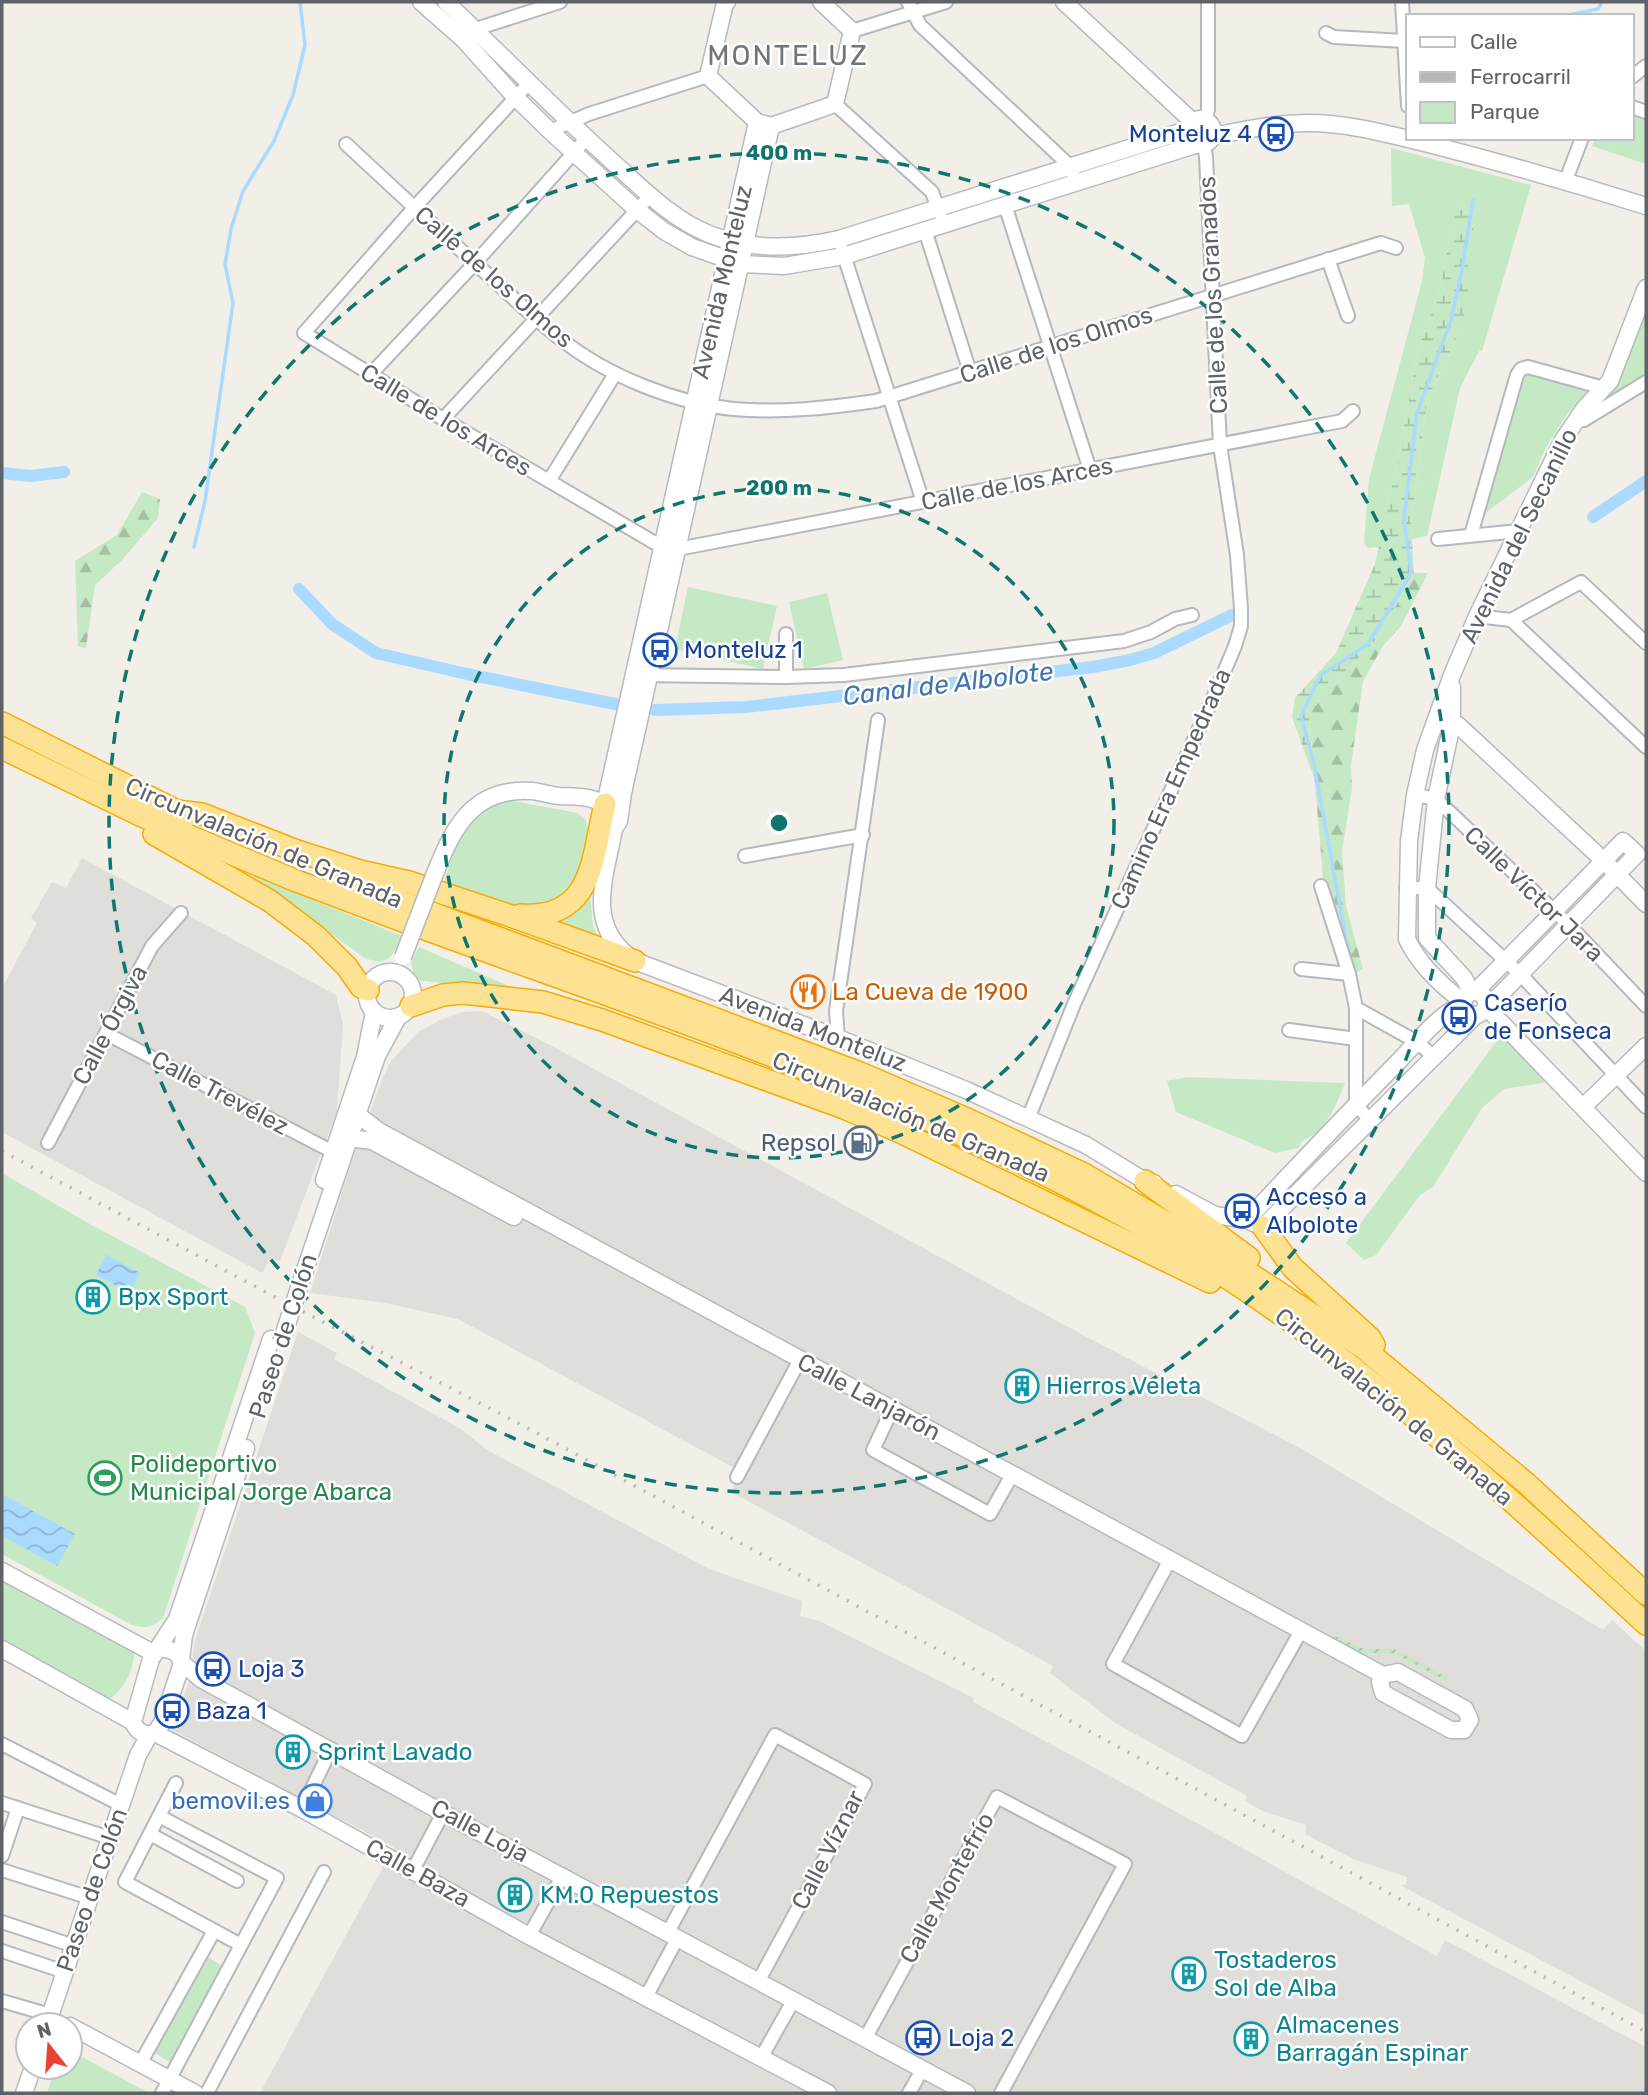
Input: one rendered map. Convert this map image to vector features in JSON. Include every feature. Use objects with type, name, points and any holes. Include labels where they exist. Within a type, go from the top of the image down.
[{"type":"highway","name":"Circunvalación de Granada","points":[[2,723],[176,811],[420,917],[855,1088],[961,1133],[1027,1164],[1151,1231],[1298,1326],[1386,1394],[1484,1476],[1646,1624]]},
{"type":"highway","name":"Circunvalación de Granada","points":[[2,748],[223,850],[784,1043],[920,1098],[1084,1174],[1155,1215],[1336,1330],[1388,1367],[1526,1483],[1646,1594]]},
{"type":"highway","points":[[88,790],[107,808],[270,901],[316,936],[347,967],[361,987],[368,990]]},
{"type":"highway","points":[[508,915],[530,916],[554,912],[579,895],[606,831],[591,814],[604,802]]},
{"type":"highway","points":[[176,811],[202,814],[297,852],[409,882],[635,961]]},
{"type":"highway","points":[[404,1011],[443,995],[463,993],[503,996],[543,1002],[644,1034],[898,1130],[1188,1270],[1275,1320],[1298,1326]]},
{"type":"highway","points":[[1145,1181],[1322,1311],[1336,1330]]},
{"type":"highway","points":[[1255,1224],[1293,1268],[1370,1338],[1388,1367]]},
{"type":"street","points":[[421,2],[470,35],[678,219],[708,234],[738,243],[798,247],[839,239],[1070,166],[1201,132],[1311,123],[1406,130]]},
{"type":"street","points":[[446,2],[514,97],[637,210],[692,247],[733,262],[783,266],[844,256],[1076,183],[1201,132]]},
{"type":"street","points":[[470,35],[560,2]]},
{"type":"street","points":[[708,76],[725,2]]},
{"type":"street","points":[[821,2],[852,31]]},
{"type":"street","points":[[852,31],[910,7],[946,2]]},
{"type":"street","points":[[1065,2],[1201,132]]},
{"type":"street","name":"Calle de los Granados","points":[[1208,2],[1208,110],[1201,132],[1214,295],[1220,444]]},
{"type":"street","points":[[1402,2],[1406,74]]},
{"type":"street","points":[[910,7],[920,24],[1070,166],[1076,183]]},
{"type":"street","points":[[835,104],[852,31]]},
{"type":"street","points":[[1326,33],[1334,37],[1404,41]]},
{"type":"street","points":[[708,76],[764,124],[835,104]]},
{"type":"street","points":[[550,131],[568,122],[708,76]]},
{"type":"street","points":[[414,208],[528,84]]},
{"type":"street","points":[[835,104],[932,192],[943,225]]},
{"type":"street","name":"Avenida Monteluz","points":[[764,124],[641,675],[604,802],[619,821],[606,831],[601,901],[609,938],[618,950],[635,961],[967,1090],[1086,1145],[1145,1181],[1156,1183],[1215,1215],[1255,1224]]},
{"type":"street","points":[[370,375],[586,139]]},
{"type":"street","points":[[1437,140],[1646,206]]},
{"type":"street","points":[[1449,140],[1646,195]]},
{"type":"street","points":[[1569,172],[1581,140]]},
{"type":"street","name":"Calle de los Olmos","points":[[346,144],[564,342],[615,374],[702,403],[731,408],[784,411],[827,408],[889,398],[1381,243],[1396,248]]},
{"type":"street","points":[[443,419],[650,195]]},
{"type":"street","points":[[1005,205],[1090,470]]},
{"type":"street","name":"Calle de los Arces","points":[[414,208],[304,333],[549,481],[670,547],[923,502],[1342,421],[1353,411]]},
{"type":"street","points":[[925,230],[970,372]]},
{"type":"street","points":[[839,239],[923,502]]},
{"type":"street","points":[[1328,259],[1348,316]]},
{"type":"street","name":"Avenida del Secanillo","points":[[1475,1002],[1464,978],[1427,938],[1427,888],[1444,722],[1452,675],[1478,614],[1563,440],[1614,372],[1645,294]]},
{"type":"street","points":[[1471,534],[1521,369],[1528,367],[1604,388]]},
{"type":"street","points":[[549,481],[615,374]]},
{"type":"street","points":[[1577,420],[1584,420],[1646,382]]},
{"type":"street","name":"Camino Era Empedrada","points":[[1028,1119],[1074,1004],[1235,646],[1241,626],[1237,555],[1220,444]]},
{"type":"street","points":[[1438,539],[1519,531]]},
{"type":"street","points":[[1478,614],[1485,618],[1511,620],[1581,582],[1646,643]]},
{"type":"street","points":[[641,675],[844,675],[1124,641],[1152,632],[1175,619],[1192,615]]},
{"type":"street","points":[[1511,620],[1646,747]]},
{"type":"street","points":[[786,634],[786,677]]},
{"type":"street","points":[[838,1038],[836,1011],[878,720]]},
{"type":"street","points":[[1444,722],[1458,725],[1618,874],[1646,904]]},
{"type":"street","name":"Avenida del Secanillo","points":[[1444,722],[1426,750],[1415,795],[1406,888],[1406,939],[1412,952],[1447,990],[1475,1002]]},
{"type":"street","points":[[398,974],[455,830],[483,800],[506,792],[532,791],[604,802]]},
{"type":"street","points":[[1415,795],[1436,799]]},
{"type":"street","name":"Calle Víctor Jara","points":[[1436,799],[1568,924],[1646,1006]]},
{"type":"street","points":[[745,856],[863,835]]},
{"type":"street","points":[[1255,1224],[1328,1133],[1452,1008],[1475,1002],[1495,1000],[1637,854],[1623,841],[1603,860],[1480,987],[1475,1002],[1433,1056],[1343,1147],[1255,1224]]},
{"type":"street","points":[[1321,886],[1349,974],[1356,1008],[1356,1105],[1370,1120]]},
{"type":"street","points":[[1406,888],[1427,888],[1506,960],[1646,1107]]},
{"type":"street","name":"Calle Órgiva","points":[[48,1143],[152,946],[181,913]]},
{"type":"street","points":[[1301,969],[1349,974]]},
{"type":"street","points":[[391,972],[398,974],[405,977],[413,991],[404,1011],[385,1018],[374,1012],[367,998],[368,990],[376,977],[391,972]]},
{"type":"street","points":[[1475,1002],[1586,1110],[1646,1173]]},
{"type":"street","points":[[1356,1008],[1417,1042],[1433,1056]]},
{"type":"street","name":"Paseo de Colón","points":[[52,2011],[138,1755],[156,1651],[177,1619],[377,1056],[404,1011]]},
{"type":"street","name":"Paseo de Colón","points":[[301,1266],[333,1152],[365,1057],[374,1012]]},
{"type":"street","points":[[1289,1030],[1356,1039]]},
{"type":"street","name":"Calle Trevélez","points":[[107,1034],[333,1152]]},
{"type":"street","points":[[1586,1110],[1619,1078],[1646,1046]]},
{"type":"street","points":[[1619,1078],[1646,1060]]},
{"type":"street","name":"Calle Lanjarón","points":[[358,1115],[379,1131],[1382,1679]]},
{"type":"street","points":[[1328,1133],[1343,1147]]},
{"type":"street","name":"Calle Lanjarón","points":[[350,1138],[381,1145],[888,1418],[1167,1563],[1297,1639],[1382,1679],[1398,1672],[1465,1709],[1470,1720],[1464,1730],[1451,1730],[1383,1693],[1382,1679]]},
{"type":"street","name":"Paseo de Colón","points":[[144,1730],[162,1723],[181,1661],[184,1635],[276,1340]]},
{"type":"street","points":[[737,1477],[796,1367]]},
{"type":"street","name":"Calle Lanjarón","points":[[888,1418],[873,1450],[990,1514],[1009,1482]]},
{"type":"street","points":[[1167,1563],[1112,1664],[1241,1736],[1297,1639]]},
{"type":"street","name":"Calle Loja","points":[[2,1571],[156,1651],[166,1648],[175,1652],[201,1679],[443,1813],[967,2093]]},
{"type":"street","name":"Calle Baza","points":[[2,1649],[144,1730],[302,1809],[530,1936],[828,2093]]},
{"type":"street","name":"Calle Víznar","points":[[672,1936],[775,1735],[865,1784],[758,1982]]},
{"type":"street","points":[[2,1744],[121,1805]]},
{"type":"street","points":[[302,1809],[331,1749]]},
{"type":"street","points":[[176,1783],[125,1882],[242,1945]]},
{"type":"street","name":"Calle Montefrío","points":[[865,2039],[997,1797],[1125,1864],[1001,2093]]},
{"type":"street","points":[[2,1803],[110,1838]]},
{"type":"street","points":[[2,1856],[18,1808]]},
{"type":"street","points":[[413,1870],[443,1813]]},
{"type":"street","points":[[159,1816],[276,1878],[165,2086]]},
{"type":"street","points":[[150,1834],[237,1881]]},
{"type":"street","points":[[2,1870],[90,1898]]},
{"type":"street","points":[[207,2093],[324,1872]]},
{"type":"street","points":[[530,1936],[563,1875]]},
{"type":"street","points":[[2,1922],[74,1946]]},
{"type":"street","points":[[140,2064],[215,1931]]},
{"type":"street","points":[[646,1997],[672,1936]]},
{"type":"street","points":[[2,1951],[65,1972]]},
{"type":"street","points":[[2,2001],[27,2011]]},
{"type":"street","points":[[761,2058],[793,2001]]},
{"type":"street","points":[[84,2033],[140,2064],[165,2086],[195,2093]]},
{"type":"street","points":[[909,2093],[922,2070]]},
{"type":"shaded area","points":[[82,858],[336,995],[343,1024],[337,1111],[280,1261],[271,1258],[262,1273],[2,1132],[2,988],[37,923],[31,918],[52,882],[66,888]]},
{"type":"shaded area","points":[[482,1011],[550,1045],[1083,1335],[1302,1449],[1603,1630],[1612,1620],[1646,1651],[1646,2016],[1400,1885],[1406,1885],[1407,1877],[1353,1859],[1305,1834],[1306,1825],[1263,1811],[1245,1801],[1247,1796],[1115,1723],[1050,1673],[1053,1666],[731,1492],[742,1472],[458,1319],[385,1303],[310,1293],[353,1158],[391,1061],[418,1032],[462,1012]]},
{"type":"shaded area","points":[[298,1332],[337,1353],[334,1359],[461,1429],[487,1450],[709,1569],[802,1601],[800,1616],[819,1621],[974,1698],[973,1702],[1437,1956],[1445,1940],[1646,2047],[1646,2093],[260,2093],[394,1847],[172,1730],[189,1681],[195,1640]]},
{"type":"green space","points":[[1634,116],[1646,119],[1646,164],[1592,146],[1595,140],[1634,140]]},
{"type":"green space","points":[[1391,148],[1531,185],[1482,351],[1479,351],[1460,388],[1427,536],[1412,539],[1411,522],[1427,400],[1460,330],[1457,202],[1441,285],[1418,350],[1379,547],[1367,548],[1364,542],[1369,479],[1422,281],[1425,258],[1409,204],[1392,206]]},
{"type":"green space","points":[[1457,201],[1474,204],[1471,290],[1460,330],[1427,400],[1411,522],[1414,573],[1378,637],[1309,713],[1314,778],[1292,717],[1295,698],[1336,653],[1375,564],[1418,350],[1441,285]]},
{"type":"green space","points":[[1645,305],[1646,377],[1600,408],[1617,385]]},
{"type":"green space","points":[[1523,372],[1590,389],[1567,414],[1545,449],[1533,477],[1479,518]]},
{"type":"green space","points":[[142,492],[160,499],[158,518],[122,560],[95,585],[86,648],[78,647],[75,561],[117,535]]},
{"type":"green space","points":[[1414,573],[1428,573],[1401,626],[1383,646],[1363,681],[1351,766],[1352,788],[1342,851],[1346,906],[1363,969],[1353,974],[1323,878],[1309,713],[1378,637]]},
{"type":"green space","points":[[688,587],[777,606],[763,669],[675,649]]},
{"type":"green space","points":[[827,593],[843,660],[804,669],[789,602]]},
{"type":"green space","points":[[513,801],[578,813],[586,821],[589,831],[579,874],[572,889],[551,905],[504,907],[443,885],[458,842],[473,818],[483,809]]},
{"type":"green space","points":[[233,868],[402,936],[389,958],[379,961],[365,958]]},
{"type":"green space","points":[[590,896],[593,926],[599,939],[553,923],[573,912]]},
{"type":"green space","points":[[419,947],[523,992],[416,980],[411,963]]},
{"type":"green space","points":[[1502,1034],[1546,1080],[1543,1083],[1504,1089],[1482,1108],[1433,1187],[1420,1195],[1376,1255],[1364,1260],[1346,1243]]},
{"type":"green space","points":[[1188,1077],[1345,1083],[1329,1117],[1318,1131],[1303,1140],[1298,1148],[1275,1153],[1176,1112],[1167,1081]]},
{"type":"green space","name":"Polideportivo Municipal Jorge Abarca","points":[[2,1173],[88,1223],[245,1307],[255,1333],[163,1618],[149,1626],[132,1625],[2,1554]]},
{"type":"green space","points":[[2,1575],[134,1647],[131,1671],[113,1697],[106,1702],[2,1645]]},
{"type":"green space","points":[[1333,1635],[1364,1649],[1394,1649],[1450,1679],[1446,1681],[1394,1653],[1364,1653],[1334,1640]]},
{"type":"green space","points":[[204,1955],[226,1968],[173,2064],[151,2051]]},
{"type":"green space","points":[[84,2058],[149,2093],[47,2093],[51,2081],[84,2081]]},
{"type":"water","points":[[106,1255],[140,1273],[130,1293],[96,1275]]},
{"type":"water","points":[[2,1494],[75,1534],[57,1566],[2,1536]]},
{"type":"waterway","points":[[194,547],[205,501],[233,303],[225,264],[231,229],[243,191],[274,141],[293,95],[305,45],[300,2]]},
{"type":"waterway","points":[[1574,14],[1598,9],[1602,2]]},
{"type":"waterway","points":[[1348,950],[1314,764],[1301,716],[1320,676],[1368,644],[1411,573],[1404,518],[1417,413],[1451,320],[1473,200]]},
{"type":"waterway","name":"Canal de Albolote","points":[[2,473],[30,476],[64,472]]},
{"type":"waterway","name":"Canal de Albolote","points":[[1593,517],[1646,481]]},
{"type":"waterway","name":"Canal de Albolote","points":[[299,589],[332,624],[376,653],[615,704]]},
{"type":"waterway","name":"Canal de Albolote","points":[[655,710],[746,707],[1093,667],[1154,653],[1232,615]]},
{"type":"railway","points":[[2,1151],[522,1425],[1646,2032]]},
{"type":"place","name":"Monteluz 4","points":[[1276,134]]},
{"type":"place","name":"Monteluz 1","points":[[660,650]]},
{"type":"place","name":"La Cueva de 1900","points":[[808,992]]},
{"type":"place","name":"Caserío de Fonseca","points":[[1459,1017]]},
{"type":"place","name":"Repsol","points":[[861,1143]]},
{"type":"place","name":"Acceso a Albolote","points":[[1242,1211]]},
{"type":"place","name":"Bpx Sport","points":[[93,1297]]},
{"type":"place","name":"Hierros Veleta","points":[[1022,1386]]},
{"type":"place","name":"Polideportivo Municipal Jorge Abarca","points":[[105,1478]]},
{"type":"place","name":"Loja 3","points":[[213,1669]]},
{"type":"place","name":"Baza 1","points":[[172,1711]]},
{"type":"place","name":"Sprint Lavado","points":[[293,1752]]},
{"type":"place","name":"bemovil.es","points":[[315,1801]]},
{"type":"place","name":"KM.0 Repuestos","points":[[515,1895]]},
{"type":"place","name":"Tostaderos Sol de Alba","points":[[1189,1974]]},
{"type":"place","name":"Loja 2","points":[[923,2038]]},
{"type":"place","name":"Almacenes Barragán Espinar","points":[[1251,2039]]},
{"type":"district","name":"MONTELUZ","points":[[788,55]]}]
